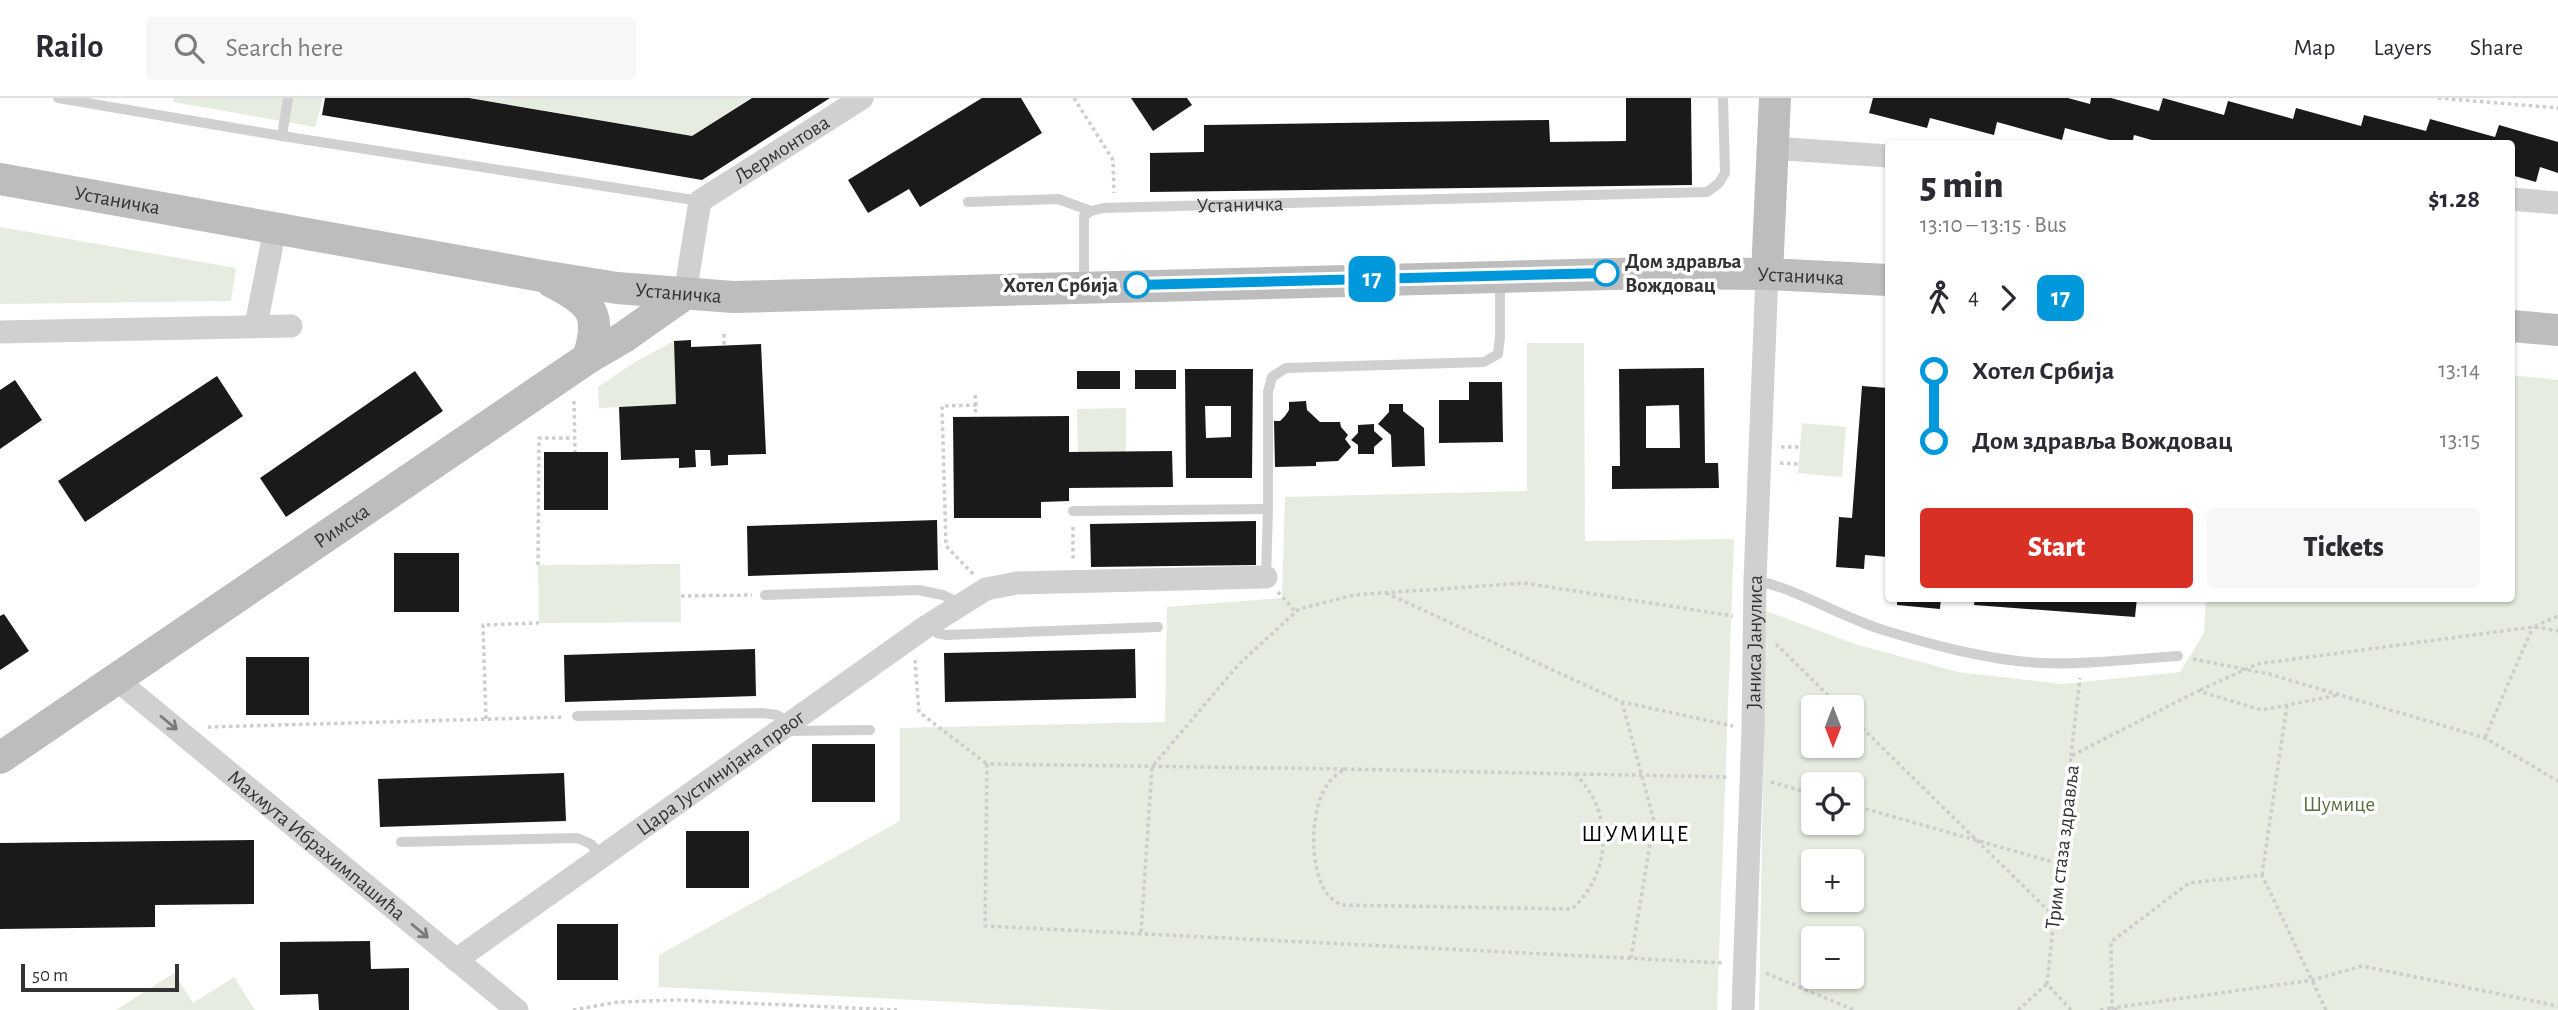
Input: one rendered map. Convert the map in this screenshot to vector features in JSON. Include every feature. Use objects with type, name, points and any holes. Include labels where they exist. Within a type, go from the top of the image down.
[{"type":"main road","points":[[1767,274],[1775,98]]},
{"type":"main road","name":"Устаничка","points":[[0,179],[542,276],[617,288],[733,297],[1652,272],[1885,280]]},
{"type":"main road","points":[[542,276],[575,293],[587,303],[595,326],[595,337],[588,358]]},
{"type":"main road","name":"Римска","points":[[0,758],[588,358],[624,337],[685,293]]},
{"type":"main road","points":[[2515,326],[2558,330]]},
{"type":"street","name":"Љермонтова","points":[[701,201],[862,98]]},
{"type":"street","points":[[1773,148],[1885,156]]},
{"type":"street","points":[[2515,199],[2558,203]]},
{"type":"street","points":[[685,293],[701,201]]},
{"type":"street","points":[[256,325],[275,229]]},
{"type":"street","name":"Јаниса Јанулиса","points":[[1743,1010],[1767,274]]},
{"type":"street","points":[[0,332],[291,326]]},
{"type":"street","name":"Цара Јустинијана првог","points":[[456,960],[927,626],[986,589],[1017,583],[1266,577]]},
{"type":"street","name":"Махмута Ибрахимпашића","points":[[117,680],[517,1010]]},
{"type":"lane","points":[[58,98],[701,201]]},
{"type":"lane","points":[[282,136],[288,98]]},
{"type":"lane","name":"Устаничка","points":[[968,202],[1058,199],[1091,211],[1114,207],[1707,192],[1719,183],[1725,173],[1723,98]]},
{"type":"lane","points":[[1084,286],[1084,216],[1091,211]]},
{"type":"lane","points":[[1266,577],[1268,392],[1272,377],[1286,368],[1484,362],[1498,354],[1500,276]]},
{"type":"lane","points":[[1073,511],[1268,509]]},
{"type":"lane","points":[[1755,580],[1801,594],[1822,606],[1881,629],[1958,650],[2040,663],[2178,656]]},
{"type":"lane","points":[[765,595],[918,590],[943,595],[960,604]]},
{"type":"lane","points":[[927,626],[946,635],[1158,627]]},
{"type":"lane","points":[[577,716],[762,713],[777,715],[784,727],[870,730]]},
{"type":"lane","points":[[401,842],[577,838],[591,844],[601,856]]},
{"type":"path","points":[[1074,98],[1113,160],[1114,207]]},
{"type":"path","points":[[2438,98],[2558,108]]},
{"type":"path","points":[[724,334],[724,345]]},
{"type":"path","points":[[573,395],[575,452]]},
{"type":"path","points":[[975,395],[975,417]]},
{"type":"path","points":[[976,405],[942,406],[946,546],[986,589]]},
{"type":"path","points":[[538,565],[539,438],[575,438]]},
{"type":"path","points":[[1073,511],[1073,581]]},
{"type":"path","points":[[1141,932],[1152,767],[1239,664],[1299,609],[1354,595],[1524,583],[1740,617],[1754,623],[1828,695]]},
{"type":"path","points":[[1384,593],[1622,702],[1753,730]]},
{"type":"path","points":[[681,596],[765,595]]},
{"type":"path","points":[[2485,738],[2533,627],[2558,616]]},
{"type":"path","points":[[486,719],[483,625],[539,623]]},
{"type":"path","points":[[2533,627],[2558,631]]},
{"type":"path","name":"Трим стаза здравља","points":[[2047,984],[2071,756],[2257,664],[2533,627]]},
{"type":"path","points":[[2178,656],[2243,671],[2269,674],[2485,738],[2558,781]]},
{"type":"path","points":[[2071,756],[2081,662]]},
{"type":"path","points":[[915,665],[919,712],[987,764],[1751,777],[1801,791]]},
{"type":"path","points":[[2198,691],[2262,710],[2339,695]]},
{"type":"path","points":[[1622,702],[1654,821],[1631,958]]},
{"type":"path","points":[[2287,705],[2262,875],[2326,1010]]},
{"type":"path","points":[[201,728],[577,716]]},
{"type":"path","points":[[1864,730],[2054,916]]},
{"type":"path","points":[[987,764],[985,926],[1744,964],[1854,1010]]},
{"type":"path","points":[[1344,769],[1329,781],[1322,798],[1316,817],[1314,859],[1329,896],[1341,905],[1382,906],[1572,909],[1585,897],[1595,878],[1601,863],[1603,843],[1603,822],[1598,805],[1588,786],[1575,774]]},
{"type":"path","points":[[1864,808],[2060,864]]},
{"type":"path","points":[[2112,1008],[2111,942],[2189,883],[2262,875]]},
{"type":"path","points":[[2100,1010],[2314,980],[2362,966],[2558,1006]]},
{"type":"path","points":[[2018,1010],[2047,984],[2071,1010]]},
{"type":"path","points":[[573,1010],[618,1002],[678,1000],[897,1010]]},
{"type":"path","points":[[2112,1008],[2118,1010]]},
{"type":"green space","points":[[174,98],[323,98],[315,127],[173,102]]},
{"type":"green space","points":[[471,98],[750,98],[692,136]]},
{"type":"green space","points":[[0,227],[236,268],[231,301],[0,304]]},
{"type":"green space","points":[[674,341],[676,404],[599,408],[598,387],[635,362]]},
{"type":"green space","points":[[1527,343],[1584,343],[1585,541],[1734,539],[1717,1010],[1114,1010],[659,987],[659,955],[900,821],[900,728],[1165,722],[1167,607],[1282,598],[1285,497],[1527,491]]},
{"type":"green space","name":"Шумице","points":[[2515,375],[2558,380],[2558,1010],[1759,1010],[1766,611],[1855,644],[1958,672],[2061,684],[2180,672],[2204,633],[2206,602],[2515,602]]},
{"type":"green space","points":[[1126,408],[1126,452],[1078,452],[1077,409]]},
{"type":"green space","points":[[1802,423],[1846,427],[1842,477],[1798,473]]},
{"type":"green space","points":[[680,564],[681,622],[539,623],[538,565]]},
{"type":"green space","points":[[174,973],[193,1003],[234,977],[255,1010],[116,1010]]},
{"type":"building","points":[[325,98],[469,98],[692,136],[752,98],[830,98],[702,180],[322,115]]},
{"type":"building","points":[[982,98],[1021,98],[1042,133],[920,207],[909,189],[868,213],[848,180]]},
{"type":"building","points":[[1131,98],[1187,98],[1192,105],[1153,131]]},
{"type":"building","points":[[1626,98],[1691,98],[1692,185],[1150,192],[1150,153],[1204,152],[1204,125],[1549,120],[1550,142],[1626,141]]},
{"type":"building","points":[[1873,98],[2068,98],[2090,104],[2091,98],[2111,98],[2159,111],[2163,98],[2224,115],[2228,101],[2293,119],[2296,108],[2361,126],[2364,115],[2426,131],[2430,119],[2495,137],[2499,125],[2558,142],[2558,173],[2540,167],[2536,182],[2515,176],[2515,140],[2152,140],[2134,135],[2133,140],[2109,140],[2065,128],[2062,140],[1997,122],[1994,135],[1930,118],[1927,128],[1869,113]]},
{"type":"building","points":[[691,340],[691,347],[761,344],[766,454],[728,455],[728,465],[711,466],[710,450],[695,450],[696,467],[679,468],[679,458],[621,460],[619,407],[676,404],[674,341]]},
{"type":"building","points":[[1704,368],[1705,463],[1718,463],[1719,488],[1612,489],[1612,466],[1620,466],[1619,369]],"holes":[[[1679,405],[1680,448],[1646,448],[1646,406]]]},
{"type":"building","points":[[1185,369],[1253,369],[1252,478],[1186,478]],"holes":[[[1205,406],[1231,406],[1231,437],[1206,438]]]},
{"type":"building","points":[[1135,370],[1176,370],[1176,389],[1135,389]]},
{"type":"building","points":[[415,371],[443,411],[286,517],[260,478]]},
{"type":"building","points":[[1077,371],[1120,371],[1120,389],[1077,389]]},
{"type":"building","points":[[217,376],[243,416],[85,522],[58,481]]},
{"type":"building","points":[[15,380],[42,420],[0,449],[0,390]]},
{"type":"building","points":[[1469,382],[1502,382],[1503,442],[1439,443],[1439,400],[1469,400]]},
{"type":"building","points":[[1862,386],[1885,388],[1885,557],[1865,555],[1864,569],[1836,567],[1839,517],[1852,518]]},
{"type":"building","points":[[1306,401],[1307,410],[1320,422],[1340,422],[1348,435],[1345,439],[1351,447],[1338,461],[1316,462],[1316,466],[1275,467],[1274,421],[1280,421],[1285,416],[1289,410],[1289,402]]},
{"type":"building","points":[[1389,404],[1403,404],[1403,411],[1424,428],[1425,466],[1392,467],[1391,435],[1378,424],[1389,412]]},
{"type":"building","points":[[1069,416],[1069,452],[1172,451],[1173,487],[1069,488],[1069,501],[1041,502],[1041,518],[954,518],[953,417]]},
{"type":"building","points":[[1374,424],[1374,431],[1383,439],[1374,447],[1374,454],[1358,454],[1358,445],[1351,440],[1358,433],[1358,425]]},
{"type":"building","points":[[544,452],[608,452],[608,510],[544,510]]},
{"type":"building","points":[[937,520],[938,570],[748,576],[747,526]]},
{"type":"building","points":[[1256,521],[1256,565],[1091,567],[1090,524]]},
{"type":"building","points":[[394,553],[459,553],[459,612],[394,612]]},
{"type":"building","points":[[1897,602],[1941,602],[1940,609],[1897,605]]},
{"type":"building","points":[[1974,602],[2137,602],[2135,617],[1974,605]]},
{"type":"building","points":[[4,614],[29,651],[0,670],[0,616]]},
{"type":"building","points":[[755,649],[756,696],[565,702],[564,655]]},
{"type":"building","points":[[1135,649],[1136,698],[945,702],[944,653]]},
{"type":"building","points":[[246,657],[309,657],[309,715],[246,715]]},
{"type":"building","points":[[812,744],[875,744],[875,802],[812,802]]},
{"type":"building","points":[[564,773],[566,821],[380,827],[378,779]]},
{"type":"building","points":[[686,831],[749,831],[749,888],[686,888]]},
{"type":"building","points":[[254,840],[254,904],[155,905],[155,927],[0,929],[0,843]]},
{"type":"building","points":[[557,924],[618,924],[618,980],[557,980]]},
{"type":"building","points":[[370,941],[371,969],[409,968],[409,1010],[319,1010],[318,994],[280,995],[280,942]]},
{"type":"bus line","name":"17","points":[[1137,285],[1606,273]]},
{"type":"place","name":"Дом здравља Вождовац","points":[[1606,273]]},
{"type":"place","name":"Хотел Србија","points":[[1137,285]]},
{"type":"district","name":"ШУМИЦЕ","points":[[1636,833]]}]
